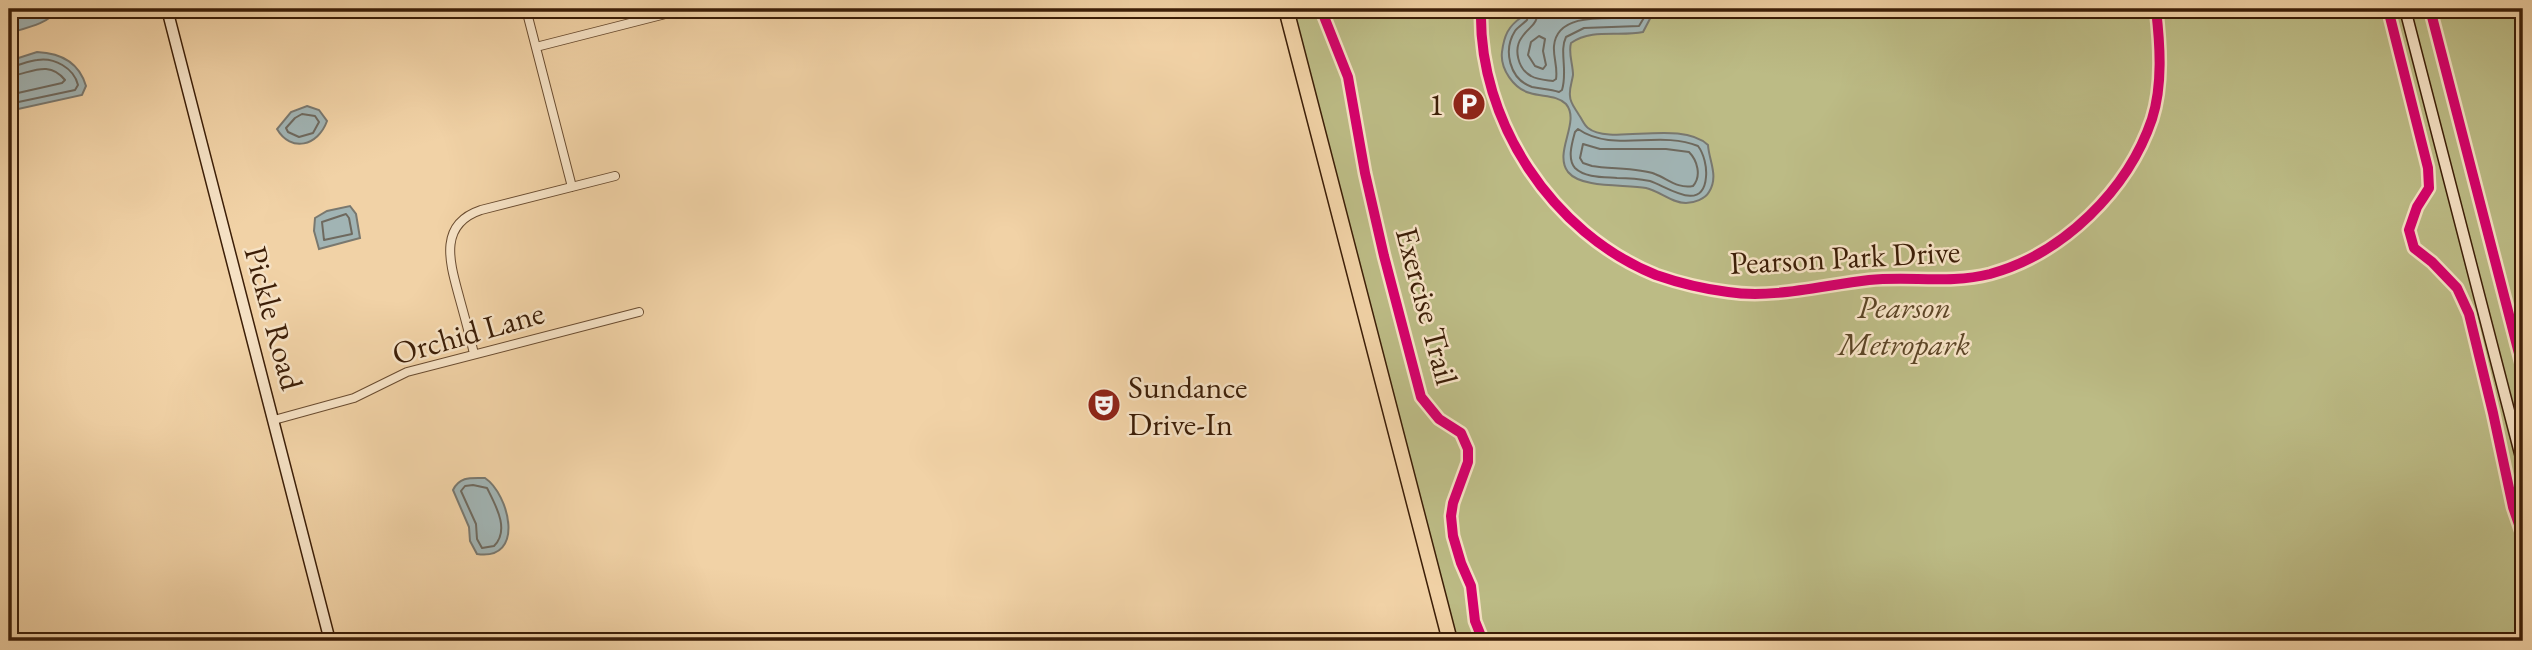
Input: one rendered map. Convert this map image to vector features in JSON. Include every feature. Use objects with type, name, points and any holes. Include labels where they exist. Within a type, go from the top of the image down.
[{"type":"highway","points":[[1286,9],[1450,641]]},
{"type":"street","name":"Pickle Road","points":[[167,9],[330,641]]},
{"type":"street","points":[[526,9],[572,187]]},
{"type":"street","name":"Pearson Park Drive","points":[[1481,9],[1486,67],[1501,116],[1527,167],[1560,209],[1602,245],[1647,270],[1684,283],[1730,293],[1799,290],[1873,279],[1953,280],[1974,277],[2017,264],[2051,245],[2096,210],[2113,190],[2127,170],[2152,118],[2158,90],[2159,54],[2155,9]]},
{"type":"street","points":[[2405,9],[2523,465]]},
{"type":"street","points":[[536,47],[679,10]]},
{"type":"street","points":[[474,354],[449,256],[452,236],[458,225],[476,212],[615,176]]},
{"type":"street","name":"Orchid Lane","points":[[274,420],[354,398],[407,372],[639,312]]},
{"type":"green space","name":"Pearson Metropark","points":[[1286,9],[2523,9],[2523,641],[1450,641]]},
{"type":"water","points":[[9,9],[59,9],[43,22],[9,33]]},
{"type":"water","points":[[1523,9],[1650,9],[1652,15],[1643,32],[1597,34],[1579,38],[1571,43],[1571,101],[1587,127],[1598,133],[1681,134],[1708,145],[1713,180],[1712,186],[1702,199],[1689,203],[1681,202],[1646,188],[1583,181],[1568,172],[1563,155],[1571,119],[1566,104],[1554,98],[1524,91],[1514,83],[1503,65],[1502,52],[1506,36],[1513,24],[1522,17]]},
{"type":"water","points":[[37,52],[68,60],[83,78],[86,86],[82,95],[9,111],[9,61]]},
{"type":"water","points":[[307,106],[319,110],[327,121],[323,130],[311,141],[297,144],[289,141],[277,129],[291,112]]},
{"type":"water","points":[[350,206],[356,214],[360,238],[319,249],[314,231],[315,218],[327,211]]},
{"type":"water","points":[[485,478],[494,486],[506,511],[507,537],[502,547],[492,553],[477,554],[453,490],[463,480]]},
{"type":"cycle path","name":"Exercise Trail","points":[[1321,9],[1348,77],[1365,173],[1421,397],[1439,419],[1461,433],[1468,449],[1468,462],[1451,516],[1453,536],[1471,586],[1475,621],[1483,641]]},
{"type":"cycle path","points":[[1481,9],[1483,51],[1492,92],[1508,131],[1528,168],[1554,202],[1584,231],[1618,256],[1656,275],[1710,289],[1745,294],[1869,280],[1975,277],[2017,265],[2067,235],[2089,216],[2127,170],[2152,119],[2159,78],[2156,9]]},
{"type":"cycle path","points":[[2388,9],[2428,168],[2429,188],[2417,207],[2409,230],[2414,248],[2457,288],[2469,314],[2513,507],[2523,536]]},
{"type":"cycle path","points":[[2430,9],[2523,369]]},
{"type":"place","name":"1","points":[[1469,104]]},
{"type":"place","name":"Sundance Drive-In","points":[[1104,405]]}]
